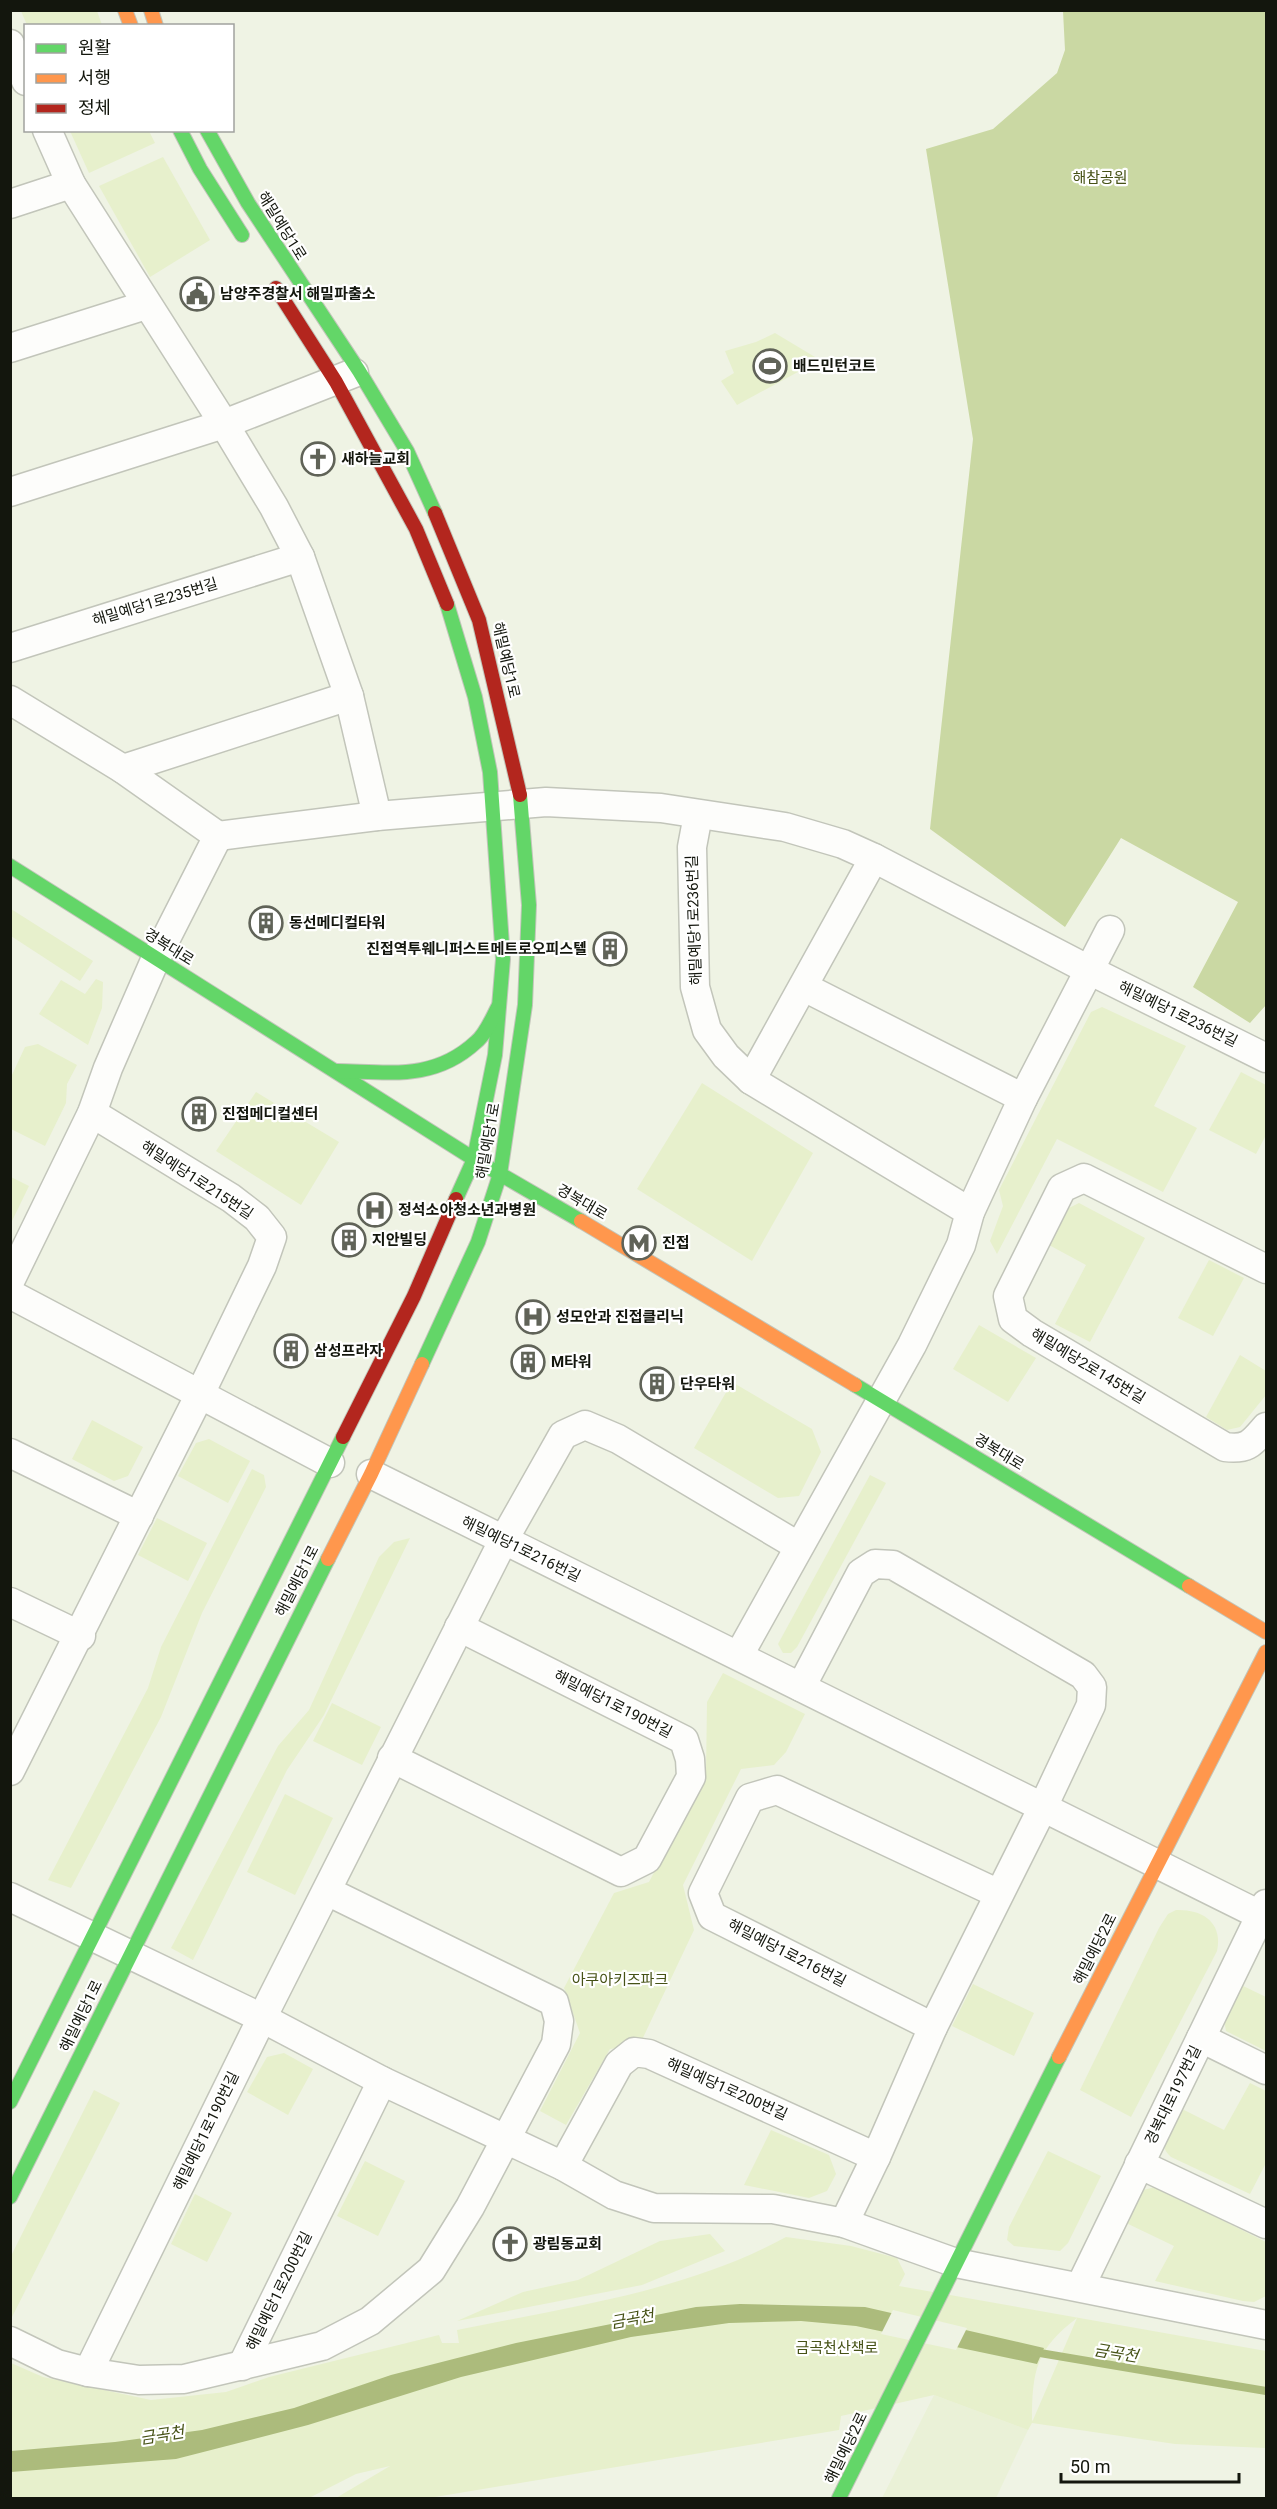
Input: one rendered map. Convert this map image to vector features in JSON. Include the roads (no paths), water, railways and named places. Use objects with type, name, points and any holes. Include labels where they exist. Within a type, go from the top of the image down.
[{"type":"street","points":[[48,132],[71,184],[146,305],[224,424],[274,507],[300,557],[350,696],[377,816]]},
{"type":"street","points":[[181,132],[200,169],[249,246]]},
{"type":"street","name":"해밀예당1로","points":[[10,2102],[414,1296],[474,1159],[495,1055],[503,959],[490,772],[475,697],[455,625],[416,529],[347,377],[208,132]]},
{"type":"street","points":[[10,204],[71,184]]},
{"type":"street","name":"해밀예당1로","points":[[10,2197],[252,1706],[371,1474],[478,1242],[500,1174],[525,1005],[529,905],[522,805],[479,620],[466,583],[406,451],[268,274]]},
{"type":"street","points":[[10,348],[146,305]]},
{"type":"street","points":[[10,492],[224,424],[347,377]]},
{"type":"street","name":"해밀예당1로235번길","points":[[10,648],[300,557]]},
{"type":"street","points":[[123,770],[350,696]]},
{"type":"street","points":[[10,700],[123,770],[218,836],[377,816],[522,805]]},
{"type":"street","name":"해밀예당1로236번길","points":[[522,805],[546,802],[661,808],[785,828],[843,844],[1266,1058]]},
{"type":"street","name":"해밀예당1로236번길","points":[[698,815],[692,847],[695,987],[707,1030],[726,1056],[751,1080],[970,1212]]},
{"type":"street","points":[[10,1281],[92,1113],[108,1068],[156,958],[218,836]]},
{"type":"street","points":[[751,1080],[874,858]]},
{"type":"street","name":"경복대로","points":[[10,866],[474,1159],[882,1400],[1266,1632]]},
{"type":"street","points":[[739,1655],[798,1546],[882,1400],[961,1245],[970,1212],[1023,1098],[1110,930]]},
{"type":"street","points":[[804,987],[1023,1098]]},
{"type":"street","points":[[336,1071],[417,1073],[452,1060],[478,1041],[500,1003]]},
{"type":"street","name":"해밀예당1로215번길","points":[[92,1113],[231,1198],[256,1218],[272,1238],[262,1266],[199,1396]]},
{"type":"street","name":"해밀예당2로145번길","points":[[1266,1269],[1084,1178],[1062,1188],[1008,1296],[1013,1319],[1032,1333],[1225,1447],[1240,1449],[1252,1442],[1266,1427]]},
{"type":"street","points":[[10,1293],[160,1370],[199,1396],[330,1463]]},
{"type":"street","points":[[14,1757],[81,1636],[199,1396]]},
{"type":"street","name":"해밀예당1로190번길","points":[[88,2372],[392,1758],[503,1541],[563,1435],[585,1425],[618,1439],[798,1546]]},
{"type":"street","points":[[10,1453],[139,1516]]},
{"type":"street","name":"해밀예당1로216번길","points":[[371,1474],[1156,1864],[1265,1913]]},
{"type":"street","points":[[801,1687],[861,1574],[875,1564],[893,1565],[1083,1675],[1092,1687],[1090,1705],[1044,1807],[933,2027],[876,2157],[844,2223]]},
{"type":"street","points":[[10,1602],[81,1636]]},
{"type":"street","name":"해밀예당1로190번길","points":[[392,1758],[621,1872],[646,1859],[691,1777],[690,1759],[684,1740],[459,1627]]},
{"type":"street","name":"해밀예당2로","points":[[839,2499],[1156,1864],[1266,1652]]},
{"type":"street","name":"해밀예당1로216번길","points":[[933,2027],[712,1916],[703,1893],[750,1798],[777,1790],[999,1894]]},
{"type":"street","points":[[327,1890],[554,2002],[559,2021],[556,2044],[506,2140]]},
{"type":"street","points":[[10,1897],[262,2018],[382,2081],[563,2166],[614,2195],[654,2208],[772,2209],[844,2223],[956,2264],[1266,2325]]},
{"type":"street","name":"경복대로197번길","points":[[1080,2287],[1201,2038],[1265,1913]]},
{"type":"street","points":[[1201,2038],[1266,2070]]},
{"type":"street","name":"해밀예당1로200번길","points":[[563,2166],[619,2064],[634,2052],[649,2054],[876,2157]]},
{"type":"street","name":"해밀예당1로200번길","points":[[242,2366],[382,2081]]},
{"type":"street","name":"해밀예당1로200번길","points":[[242,2366],[322,2346],[370,2321],[430,2271],[470,2207],[506,2140]]},
{"type":"street","points":[[1139,2164],[1266,2224]]},
{"type":"street","points":[[10,2342],[57,2364],[88,2372],[138,2380],[184,2379],[242,2366]]},
{"type":"waterway","name":"금곡천","points":[[1034,2352],[1266,2391]]},
{"type":"place","name":"남양주경찰서 해밀파출소","points":[[197,294]]},
{"type":"place","name":"배드민턴코트","points":[[770,366]]},
{"type":"place","name":"새하늘교회","points":[[318,459]]},
{"type":"place","name":"동선메디컬타워","points":[[266,923]]},
{"type":"place","name":"진접역투웨니퍼스트메트로오피스텔","points":[[610,949]]},
{"type":"place","name":"진접메디컬센터","points":[[199,1114]]},
{"type":"place","name":"정석소아청소년과병원","points":[[375,1210]]},
{"type":"place","name":"지안빌딩","points":[[349,1240]]},
{"type":"place","name":"진접","points":[[639,1243]]},
{"type":"place","name":"성모안과 진접클리닉","points":[[533,1317]]},
{"type":"place","name":"삼성프라자","points":[[291,1351]]},
{"type":"place","name":"M타워","points":[[528,1362]]},
{"type":"place","name":"단우타워","points":[[657,1384]]},
{"type":"place","name":"광림동교회","points":[[510,2244]]},
{"type":"park label","name":"해참공원","points":[[1100,178]]},
{"type":"park label","name":"아쿠아키즈파크","points":[[620,1980]]},
{"type":"park label","name":"금곡천산책로","points":[[837,2348]]}]
